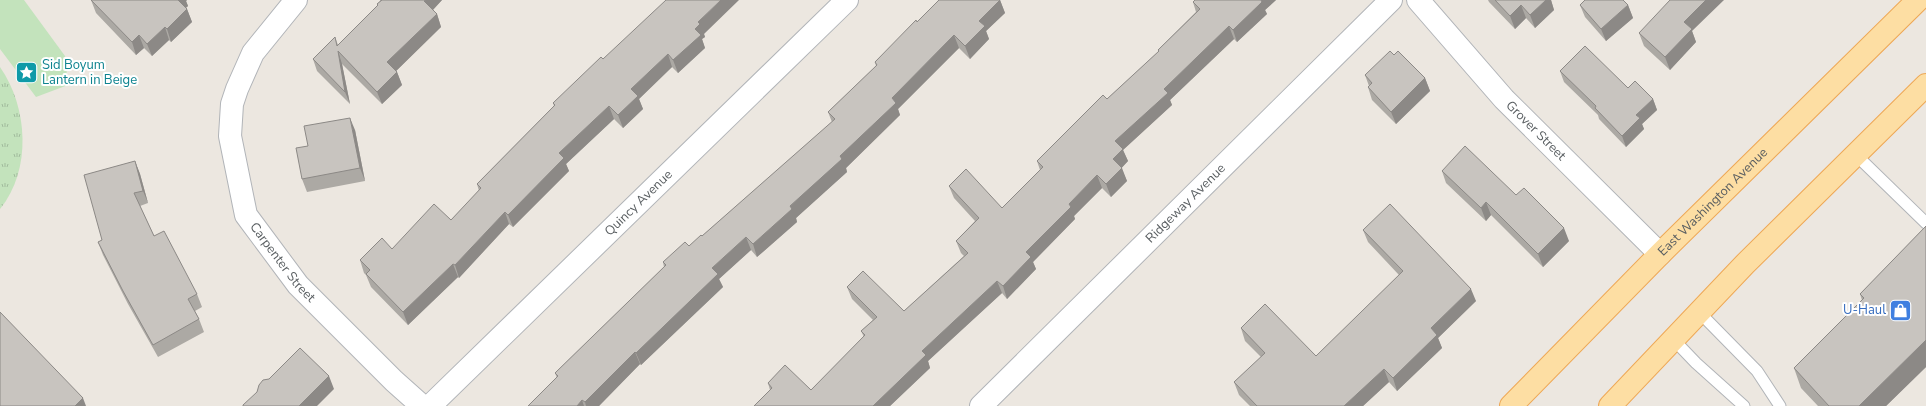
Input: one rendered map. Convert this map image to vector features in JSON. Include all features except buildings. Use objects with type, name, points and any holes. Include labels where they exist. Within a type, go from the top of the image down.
[{"type":"main road","name":"East Washington Avenue","points":[[1510,406],[1660,254],[1918,0]]},
{"type":"main road","points":[[1610,406],[1699,312],[1926,85]]},
{"type":"street","name":"Carpenter Street","points":[[296,0],[253,53],[232,104],[230,136],[246,215],[298,285],[394,381],[422,406]]},
{"type":"street","name":"Quincy Avenue","points":[[430,406],[847,0]]},
{"type":"street","name":"Ridgeway Avenue","points":[[981,406],[1391,0]]},
{"type":"street","name":"Grover Street","points":[[1418,0],[1504,99],[1660,254]]},
{"type":"lane","points":[[1856,155],[1926,223]]},
{"type":"lane","points":[[1699,312],[1757,371],[1780,406]]},
{"type":"lane","points":[[1673,339],[1696,363],[1744,406]]},
{"type":"green space","points":[[0,0],[24,0],[65,56],[68,85],[36,97],[0,49]]},
{"type":"green space","points":[[0,67],[9,83],[16,101],[21,119],[22,138],[21,157],[17,176],[10,193],[0,209]]},
{"type":"place","name":"Sid Boyum Lantern in Beige","points":[[27,72]]},
{"type":"place","name":"U-Haul","points":[[1901,310]]}]
